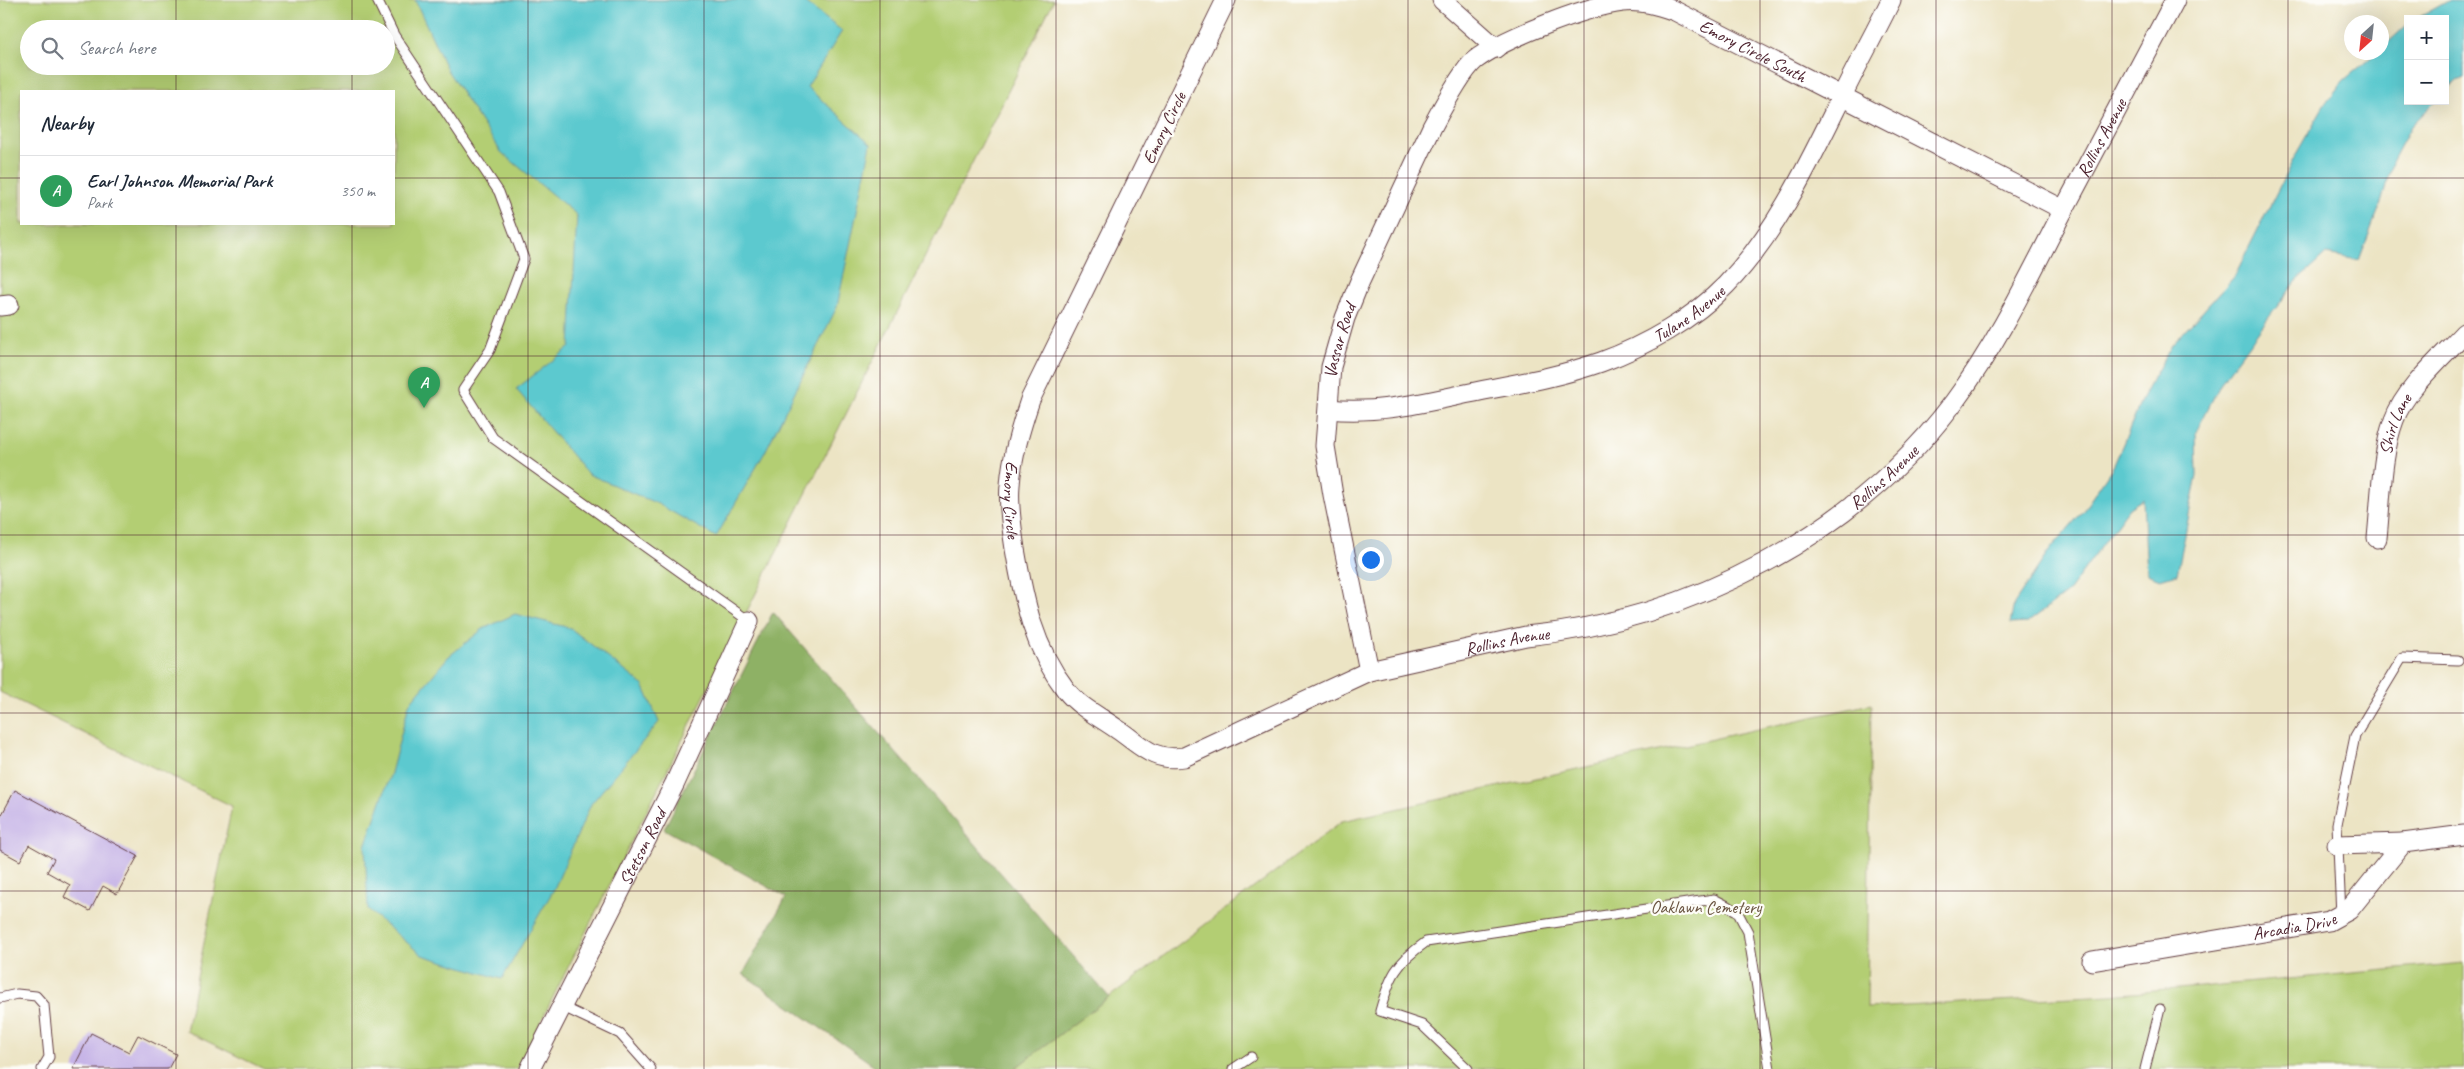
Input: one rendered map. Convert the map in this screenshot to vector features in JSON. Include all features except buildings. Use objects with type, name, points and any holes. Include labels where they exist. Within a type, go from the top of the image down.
[{"type":"street","name":"Emory Circle","points":[[1226,0],[1030,400],[1021,425],[1010,483],[1009,502],[1024,601],[1036,640],[1067,692],[1082,705],[1155,756],[1174,759],[1184,757],[1369,671]]},
{"type":"street","points":[[1442,0],[1496,48]]},
{"type":"street","name":"Tulane Avenue","points":[[1329,409],[1367,412],[1398,408],[1555,377],[1602,362],[1640,345],[1692,313],[1725,285],[1755,250],[1806,169],[1892,0]]},
{"type":"street","name":"Rollins Avenue","points":[[1369,671],[1526,636],[1549,634],[1619,619],[1665,606],[1763,565],[1863,498],[1924,439],[1977,368],[2023,288],[2175,0]]},
{"type":"street","name":"Emory Circle South","points":[[1496,48],[1534,30],[1588,10],[1623,2],[1642,2],[1675,11],[2064,210]]},
{"type":"street","name":"Vassar Road","points":[[1369,671],[1332,495],[1325,446],[1331,367],[1344,318],[1360,281],[1446,102],[1474,61],[1496,48]]},
{"type":"street","name":"Shirl Lane","points":[[2377,538],[2386,458],[2394,419],[2408,395],[2464,333]]},
{"type":"street","name":"Stetson Road","points":[[530,1069],[675,783],[749,621]]},
{"type":"street","points":[[2338,845],[2403,843],[2464,835]]},
{"type":"street","name":"Arcadia Drive","points":[[2092,961],[2329,921],[2349,910],[2403,843]]},
{"type":"lane","points":[[377,0],[387,20]]},
{"type":"lane","points":[[395,36],[499,192],[524,258],[490,350],[463,390],[493,438],[749,621]]},
{"type":"lane","points":[[2341,916],[2337,824],[2355,736],[2402,658],[2458,660]]},
{"type":"lane","points":[[1468,1069],[1422,1025],[1380,1011],[1388,981],[1406,956],[1426,942],[1714,898],[1737,912],[1748,932],[1770,1069]]},
{"type":"lane","points":[[0,998],[17,994],[36,996],[44,1005],[49,1057],[42,1069]]},
{"type":"lane","points":[[561,1006],[620,1034],[650,1069]]},
{"type":"lane","points":[[2145,1069],[2160,1009]]},
{"type":"lane","points":[[1233,1069],[1250,1057]]},
{"type":"green space","points":[[0,0],[1054,0],[517,1069],[264,1069],[186,1031],[232,806],[0,692]]},
{"type":"green space","points":[[773,612],[1109,997],[1014,1069],[879,1069],[743,974],[786,897],[664,829]]},
{"type":"green space","name":"Oaklawn Cemetery","points":[[1871,704],[1867,1008],[2111,995],[2464,963],[2464,1069],[1014,1069],[1342,821]]},
{"type":"water","points":[[415,0],[802,0],[842,31],[807,87],[871,144],[837,307],[765,452],[716,537],[658,504],[588,474],[516,389],[570,347],[577,215],[501,152],[447,70]]},
{"type":"water","points":[[2450,0],[2464,0],[2464,77],[2457,80],[2449,88],[2449,15],[2423,15]]},
{"type":"water","points":[[2404,28],[2404,105],[2432,105],[2411,126],[2392,162],[2382,200],[2359,260],[2326,254],[2295,283],[2222,381],[2196,432],[2197,475],[2177,574],[2160,579],[2147,574],[2143,499],[2129,508],[2067,593],[2027,623],[2010,624],[2014,604],[2049,551],[2083,511],[2114,465],[2145,392],[2172,345],[2234,277],[2295,156],[2323,107],[2343,81],[2368,60],[2389,60],[2389,42]]},
{"type":"water","points":[[515,614],[570,628],[643,685],[659,722],[591,804],[554,889],[502,979],[422,955],[368,910],[365,846],[391,773],[409,704],[448,657],[483,629]]},
{"type":"place","name":"Earl Johnson Memorial Park","points":[[424,408]]}]
